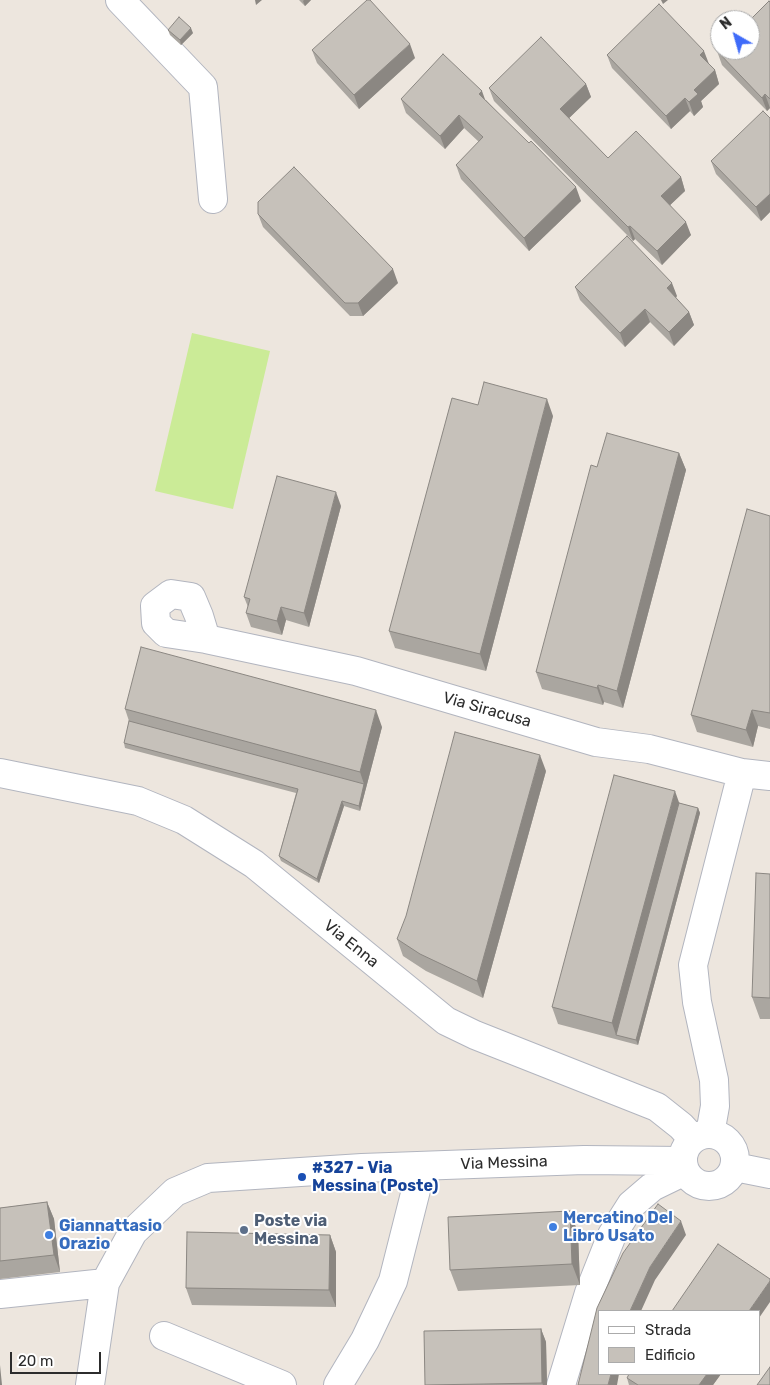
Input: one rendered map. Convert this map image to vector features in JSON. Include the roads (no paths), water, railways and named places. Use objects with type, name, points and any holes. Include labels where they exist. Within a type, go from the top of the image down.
[{"type":"street","points":[[120,0],[203,87],[213,199]]},
{"type":"street","name":"Via Siracusa","points":[[206,639],[356,671],[596,742],[649,749],[742,773],[770,776]]},
{"type":"street","name":"Via Enna","points":[[0,773],[138,801],[184,820],[254,864],[446,1021],[475,1035],[657,1107],[681,1126],[692,1151]]},
{"type":"street","points":[[562,1385],[589,1293],[612,1235],[631,1205],[692,1151],[720,1136],[728,1141],[736,1158],[735,1166],[726,1181],[709,1187],[700,1185],[692,1180],[692,1151],[715,1106],[714,1080],[697,1002],[693,965],[742,773]]},
{"type":"street","name":"Via Messina","points":[[90,1385],[105,1283],[133,1232],[175,1192],[208,1178],[290,1171],[608,1159],[692,1151]]},
{"type":"street","points":[[338,1385],[365,1340],[393,1281],[422,1166]]},
{"type":"street","points":[[735,1166],[770,1174]]},
{"type":"street","points":[[0,1294],[105,1283]]},
{"type":"street","points":[[164,1336],[256,1380],[282,1385]]},
{"type":"place","name":"#327 - Via Messina (Poste)","points":[[302,1177]]},
{"type":"place","name":"Mercatino Del Libro Usato","points":[[553,1227]]},
{"type":"place","name":"Poste via Messina","points":[[244,1230]]},
{"type":"place","name":"Giannattasio Orazio","points":[[49,1235]]}]
